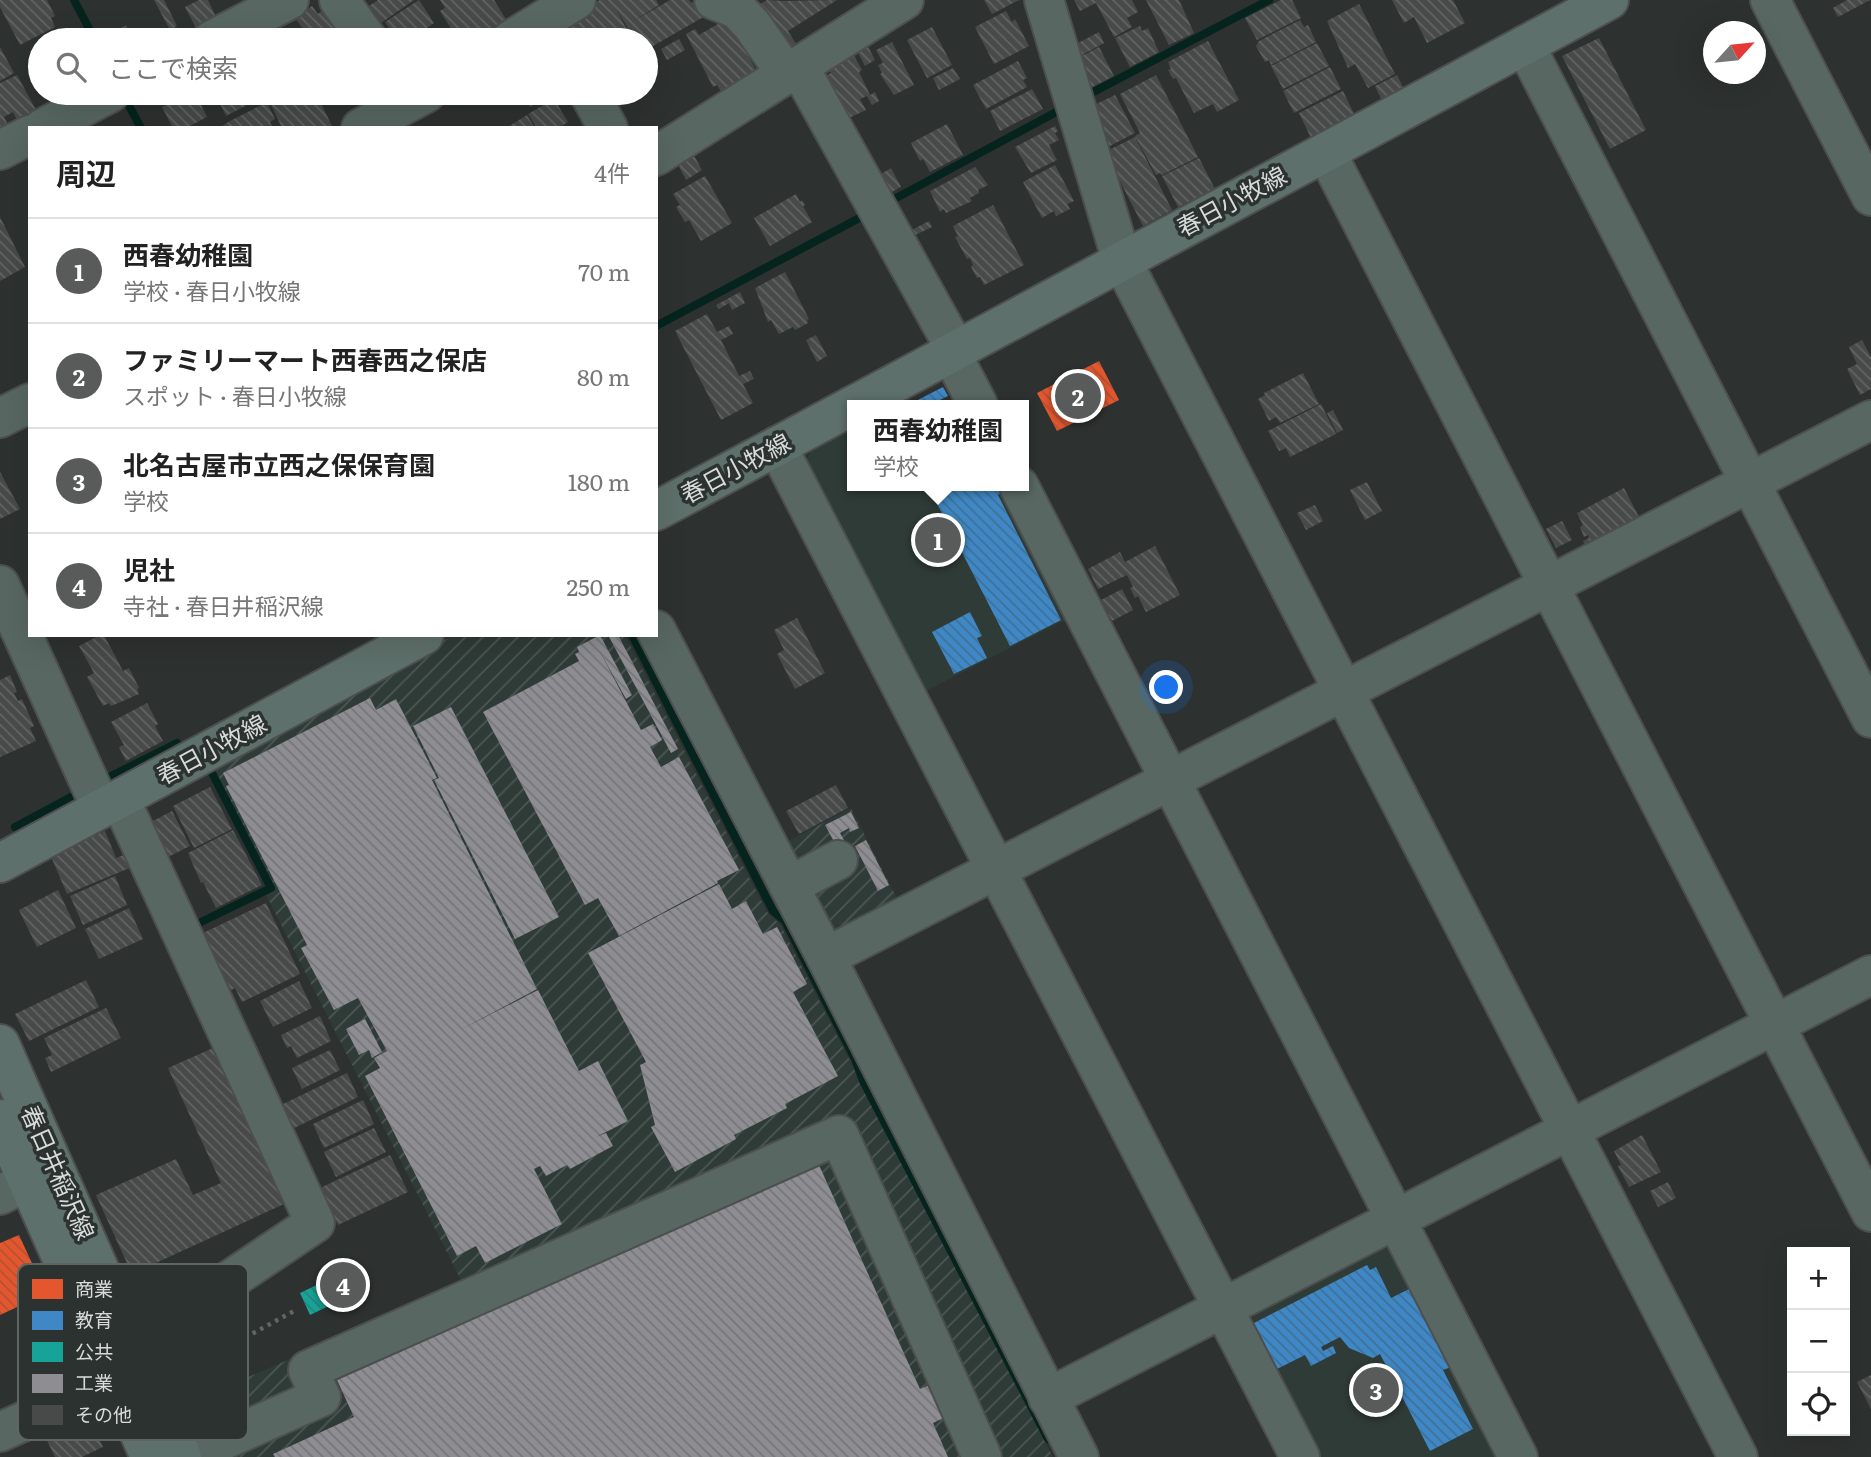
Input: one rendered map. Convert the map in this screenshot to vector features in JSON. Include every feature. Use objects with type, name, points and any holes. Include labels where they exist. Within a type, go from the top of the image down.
[{"type":"main road","name":"春日小牧線","points":[[864,400],[1525,45],[1569,10],[1609,0]]},
{"type":"main road","name":"春日小牧線","points":[[658,510],[847,409]]},
{"type":"main road","name":"春日小牧線","points":[[0,863],[420,637]]},
{"type":"main road","name":"春日井稲沢線","points":[[0,1044],[97,1264]]},
{"type":"main road","name":"春日井稲沢線","points":[[0,1119],[14,1188],[54,1264]]},
{"type":"main road","name":"春日井稲沢線","points":[[141,1440],[149,1457]]},
{"type":"main road","name":"春日井稲沢線","points":[[176,1440],[184,1457]]},
{"type":"street","points":[[235,28],[289,0]]},
{"type":"street","points":[[339,0],[359,28]]},
{"type":"street","points":[[714,0],[737,9],[793,71],[953,352],[976,400]]},
{"type":"street","points":[[658,155],[904,0]]},
{"type":"street","points":[[1044,0],[1122,261],[1738,1457]]},
{"type":"street","points":[[1770,0],[1871,195]]},
{"type":"street","points":[[540,28],[562,19]]},
{"type":"street","points":[[1525,45],[1871,718]]},
{"type":"street","points":[[47,126],[87,105]]},
{"type":"street","points":[[366,126],[415,105]]},
{"type":"street","points":[[595,105],[606,126]]},
{"type":"street","points":[[0,150],[28,136]]},
{"type":"street","points":[[1326,152],[1871,1212]]},
{"type":"street","points":[[0,418],[28,404]]},
{"type":"street","points":[[826,957],[1871,420]]},
{"type":"street","points":[[777,446],[1300,1457]]},
{"type":"street","points":[[1022,491],[1518,1457]]},
{"type":"street","points":[[0,585],[316,1223],[248,1268]]},
{"type":"street","points":[[658,635],[826,957],[1079,1457]]},
{"type":"street","points":[[789,886],[838,860]]},
{"type":"street","points":[[1048,1398],[1871,975]]},
{"type":"street","points":[[248,1429],[321,1397],[308,1370],[839,1135],[982,1457]]},
{"type":"street","points":[[0,1432],[18,1424]]},
{"type":"street","points":[[184,1457],[223,1440]]},
{"type":"path","points":[[248,1336],[294,1311]]},
{"type":"shaded area","points":[[847,432],[847,491],[1004,491],[1069,618],[924,692],[806,462],[810,452]]},
{"type":"shaded area","points":[[450,637],[626,637],[767,912],[780,924],[1053,1457],[212,1457],[204,1440],[248,1440],[248,1377],[463,1284],[266,895],[275,890],[210,765]]},
{"type":"shaded area","points":[[851,808],[899,902],[837,933],[824,930],[781,845]]},
{"type":"shaded area","points":[[1385,1248],[1397,1253],[1499,1457],[1319,1457],[1251,1324],[1254,1315]]},
{"type":"building: 商業","points":[[1099,361],[1119,400],[1057,431],[1037,393]]},
{"type":"building: 商業","points":[[19,1235],[32,1264],[18,1264],[18,1307],[0,1315],[0,1243]]},
{"type":"building: 教育","points":[[943,387],[948,396],[940,400],[918,400]]},
{"type":"building: 教育","points":[[931,491],[1002,493],[998,495],[1061,620],[1010,646]]},
{"type":"building: 教育","points":[[970,612],[982,636],[977,638],[987,658],[954,674],[932,632]]},
{"type":"building: 教育","points":[[1367,1265],[1370,1270],[1376,1267],[1391,1298],[1411,1288],[1451,1367],[1443,1370],[1473,1429],[1430,1451],[1380,1354],[1373,1358],[1349,1348],[1340,1337],[1321,1347],[1323,1351],[1333,1346],[1336,1353],[1311,1366],[1305,1355],[1277,1369],[1254,1323]]},
{"type":"building: 公共","points":[[325,1281],[335,1303],[310,1315],[300,1293]]},
{"type":"building: 工業","points":[[601,637],[632,695],[626,699],[599,650],[641,730],[653,724],[662,740],[650,747],[661,767],[679,757],[739,870],[619,936],[598,898],[585,905],[483,712],[579,661],[575,654],[579,652],[577,647]]},
{"type":"building: 工業","points":[[609,637],[619,637],[678,749],[671,753]]},
{"type":"building: 工業","points":[[370,698],[376,710],[396,699],[437,778],[432,780],[537,989],[462,1029],[538,990],[579,1071],[598,1061],[628,1121],[596,1137],[606,1133],[613,1146],[570,1169],[567,1165],[546,1176],[540,1166],[534,1169],[562,1224],[485,1263],[476,1246],[457,1256],[365,1076],[380,1068],[374,1058],[387,1051],[358,998],[334,1010],[301,948],[307,945],[226,786],[229,785],[223,773]]},
{"type":"building: 工業","points":[[451,707],[559,917],[515,939],[434,780],[439,778],[413,726]]},
{"type":"building: 工業","points":[[851,812],[859,828],[850,832],[849,828],[840,833],[845,842],[837,847],[825,825]]},
{"type":"building: 工業","points":[[866,840],[889,885],[878,891],[855,846]]},
{"type":"building: 工業","points":[[719,884],[732,909],[746,901],[763,934],[777,927],[807,984],[793,992],[838,1076],[785,1104],[787,1108],[734,1135],[736,1139],[675,1172],[651,1127],[655,1125],[640,1065],[646,1062],[588,953]]},
{"type":"building: 工業","points":[[365,1019],[382,1052],[372,1058],[369,1050],[359,1055],[346,1029]]},
{"type":"building: 工業","points":[[819,1165],[920,1389],[932,1384],[946,1417],[933,1423],[948,1457],[275,1457],[273,1454],[354,1417],[337,1380]]},
{"type":"building: その他","points":[[0,0],[47,0],[55,16],[51,18],[55,27],[28,28],[28,41],[20,45],[0,7]]},
{"type":"building: その他","points":[[154,0],[164,0],[177,26],[169,28]]},
{"type":"building: その他","points":[[199,0],[208,0],[216,17],[196,28],[185,7]]},
{"type":"building: その他","points":[[378,0],[414,0],[381,23],[369,6]]},
{"type":"building: その他","points":[[419,0],[434,23],[427,28],[389,28],[385,22]]},
{"type":"building: その他","points":[[440,0],[494,0],[509,24],[502,28],[451,28],[440,11],[445,8]]},
{"type":"building: その他","points":[[600,0],[656,0],[659,5],[632,22],[670,0],[689,0],[691,3],[696,0],[707,15],[658,43],[658,28],[628,28],[616,8],[626,28],[565,28],[561,20]]},
{"type":"building: その他","points":[[767,0],[837,0],[788,31],[798,47],[785,55],[755,7]]},
{"type":"building: その他","points":[[984,0],[1019,0],[992,14]]},
{"type":"building: その他","points":[[1074,0],[1132,0],[1138,12],[1127,18],[1132,27],[1114,37],[1096,3],[1080,11]]},
{"type":"building: その他","points":[[1146,0],[1179,0],[1194,33],[1169,45]]},
{"type":"building: その他","points":[[1281,0],[1292,0],[1301,18],[1257,40],[1245,18]]},
{"type":"building: その他","points":[[1392,0],[1453,0],[1465,23],[1427,43],[1414,17],[1404,23]]},
{"type":"building: その他","points":[[1847,0],[1870,0],[1838,17],[1833,8]]},
{"type":"building: その他","points":[[1359,4],[1395,74],[1368,88],[1355,64],[1348,68],[1327,21]]},
{"type":"building: その他","points":[[312,6],[318,14],[324,9],[337,28],[302,28],[295,18]]},
{"type":"building: その他","points":[[1006,11],[1012,22],[1015,19],[1029,46],[994,64],[975,27]]},
{"type":"building: その他","points":[[728,18],[757,72],[722,92],[717,85],[713,87],[686,34],[695,29],[699,35]]},
{"type":"building: その他","points":[[1300,20],[1304,27],[1308,25],[1316,42],[1271,65],[1269,60],[1265,62],[1256,46],[1259,41]]},
{"type":"building: その他","points":[[1140,26],[1142,31],[1148,28],[1159,52],[1130,67],[1115,38]]},
{"type":"building: その他","points":[[932,27],[952,65],[927,78],[907,40]]},
{"type":"building: その他","points":[[1099,32],[1104,43],[1082,55],[1076,44]]},
{"type":"building: その他","points":[[1599,38],[1646,130],[1610,149],[1562,56]]},
{"type":"building: その他","points":[[679,39],[685,50],[667,60],[661,49]]},
{"type":"building: その他","points":[[865,41],[875,60],[865,66],[855,47]]},
{"type":"building: その他","points":[[1208,41],[1239,100],[1217,112],[1213,104],[1194,113],[1176,78],[1173,79],[1168,70],[1171,69],[1168,62]]},
{"type":"building: その他","points":[[892,42],[914,85],[894,95],[880,74],[882,73],[878,65],[883,63],[876,50]]},
{"type":"building: その他","points":[[1317,43],[1329,66],[1283,89],[1271,66]]},
{"type":"building: その他","points":[[0,47],[14,73],[0,81]]},
{"type":"building: その他","points":[[1099,47],[1114,76],[1090,88],[1078,58]]},
{"type":"building: その他","points":[[852,52],[862,70],[859,72],[870,95],[875,92],[879,101],[872,105],[867,96],[860,99],[866,110],[847,119],[821,78],[831,73],[827,66]]},
{"type":"building: その他","points":[[1018,61],[1027,78],[1023,80],[1027,87],[986,109],[973,85]]},
{"type":"building: その他","points":[[1330,67],[1341,89],[1294,113],[1283,91]]},
{"type":"building: その他","points":[[953,68],[960,79],[939,90],[933,78]]},
{"type":"building: その他","points":[[17,75],[28,95],[28,105],[33,105],[36,110],[17,120],[13,112],[4,117],[8,125],[0,129],[0,83]]},
{"type":"building: その他","points":[[1156,75],[1198,157],[1162,175],[1156,175],[1135,136],[1140,133],[1120,94]]},
{"type":"building: その他","points":[[1397,75],[1404,89],[1382,101],[1375,86]]},
{"type":"building: その他","points":[[1032,89],[1043,109],[1000,131],[990,111]]},
{"type":"building: その他","points":[[1343,91],[1355,116],[1311,138],[1299,113]]},
{"type":"building: その他","points":[[1115,95],[1135,133],[1108,147],[1088,108]]},
{"type":"building: その他","points":[[201,105],[207,117],[190,126],[172,126],[162,107]]},
{"type":"building: その他","points":[[221,105],[247,105],[226,116]]},
{"type":"building: その他","points":[[261,105],[268,105],[275,119],[270,122],[272,126],[222,126]]},
{"type":"building: その他","points":[[271,105],[322,105],[332,126],[281,126]]},
{"type":"building: その他","points":[[544,105],[558,105],[568,122],[562,126],[536,126],[528,114]]},
{"type":"building: その他","points":[[527,115],[534,126],[509,126]]},
{"type":"building: その他","points":[[947,124],[963,155],[930,172],[923,159],[920,161],[911,143]]},
{"type":"building: その他","points":[[1055,126],[1059,140],[1049,145],[1057,160],[1031,173],[1015,147]]},
{"type":"building: その他","points":[[1135,137],[1172,210],[1143,226],[1105,152]]},
{"type":"building: その他","points":[[692,152],[702,170],[686,180],[676,161]]},
{"type":"building: その他","points":[[1199,158],[1215,189],[1178,207],[1162,176]]},
{"type":"building: その他","points":[[1055,165],[1074,201],[1067,204],[1070,209],[1056,216],[1054,211],[1042,218],[1023,182]]},
{"type":"building: その他","points":[[975,167],[988,185],[970,198],[972,201],[946,213],[944,209],[940,212],[930,191]]},
{"type":"building: その他","points":[[891,168],[901,187],[883,197],[874,178]]},
{"type":"building: その他","points":[[705,176],[732,223],[701,241],[689,220],[685,222],[676,207],[680,205],[673,194]]},
{"type":"building: その他","points":[[796,194],[805,205],[803,206],[812,222],[770,246],[754,218]]},
{"type":"building: その他","points":[[993,205],[1024,265],[984,285],[980,277],[977,278],[970,258],[967,259],[955,237],[958,236],[953,226]]},
{"type":"building: その他","points":[[0,217],[25,267],[0,281]]},
{"type":"building: その他","points":[[929,221],[932,227],[913,236],[910,231]]},
{"type":"building: その他","points":[[785,272],[809,319],[808,323],[795,330],[793,327],[779,334],[771,320],[768,322],[755,288]]},
{"type":"building: その他","points":[[740,292],[745,303],[732,310],[729,303],[719,309],[716,305]]},
{"type":"building: その他","points":[[707,314],[717,332],[729,326],[733,334],[721,340],[739,376],[750,371],[754,379],[743,384],[753,403],[721,420],[675,331]]},
{"type":"building: その他","points":[[816,335],[827,356],[817,362],[806,340]]},
{"type":"building: その他","points":[[1862,340],[1871,357],[1871,389],[1860,395],[1847,369],[1857,364],[1849,347]]},
{"type":"building: その他","points":[[1303,373],[1319,404],[1280,423],[1276,417],[1269,421],[1258,399],[1265,395],[1264,393]]},
{"type":"building: その他","points":[[1321,404],[1336,434],[1290,457],[1286,448],[1279,451],[1268,431]]},
{"type":"building: その他","points":[[1333,410],[1343,430],[1337,433],[1327,413]]},
{"type":"building: その他","points":[[0,472],[20,509],[0,519]]},
{"type":"building: その他","points":[[1367,482],[1382,511],[1365,520],[1350,490]]},
{"type":"building: その他","points":[[1624,488],[1639,517],[1585,545],[1583,541],[1589,538],[1588,535],[1584,537],[1580,527],[1583,525],[1577,513]]},
{"type":"building: その他","points":[[1315,505],[1323,521],[1306,530],[1297,513]]},
{"type":"building: その他","points":[[1562,521],[1572,540],[1556,548],[1546,529]]},
{"type":"building: その他","points":[[1155,546],[1180,595],[1146,612],[1138,596],[1135,598],[1127,575],[1098,589],[1088,569],[1120,552],[1125,562]]},
{"type":"building: その他","points":[[1122,589],[1133,610],[1112,621],[1101,600]]},
{"type":"building: その他","points":[[797,618],[825,673],[795,689],[777,654],[784,650],[774,630]]},
{"type":"building: その他","points":[[96,637],[105,637],[123,671],[129,668],[139,688],[139,694],[111,706],[109,703],[103,706],[87,677],[94,673],[79,646]]},
{"type":"building: その他","points":[[10,675],[17,692],[14,693],[18,701],[22,699],[34,726],[30,728],[36,741],[0,757],[0,680]]},
{"type":"building: その他","points":[[147,703],[163,741],[126,761],[119,747],[124,745],[111,722]]},
{"type":"building: その他","points":[[836,785],[848,808],[799,834],[786,811]]},
{"type":"building: その他","points":[[210,787],[232,829],[194,848],[173,806]]},
{"type":"building: その他","points":[[172,811],[190,846],[166,858],[149,823]]},
{"type":"building: その他","points":[[233,830],[262,885],[216,908],[188,853]]},
{"type":"building: その他","points":[[105,831],[116,858],[126,854],[132,867],[67,894],[50,854]]},
{"type":"building: その他","points":[[115,876],[127,905],[83,925],[70,896]]},
{"type":"building: その他","points":[[58,890],[76,928],[37,947],[19,910]]},
{"type":"building: その他","points":[[266,903],[300,974],[242,1002],[235,988],[231,990],[203,933]]},
{"type":"building: その他","points":[[129,908],[143,939],[99,959],[85,929]]},
{"type":"building: その他","points":[[86,980],[99,1007],[29,1041],[15,1014]]},
{"type":"building: その他","points":[[299,981],[312,1008],[273,1027],[260,1001]]},
{"type":"building: その他","points":[[106,1008],[121,1038],[51,1072],[45,1058],[52,1055],[44,1038]]},
{"type":"building: その他","points":[[320,1016],[331,1041],[297,1058],[291,1046],[287,1048],[281,1035]]},
{"type":"building: その他","points":[[213,1048],[284,1204],[154,1264],[127,1264],[96,1195],[176,1159],[193,1195],[221,1183],[168,1068]]},
{"type":"building: その他","points":[[330,1050],[340,1070],[302,1089],[292,1068]]},
{"type":"building: その他","points":[[347,1073],[358,1097],[290,1130],[279,1106]]},
{"type":"building: その他","points":[[363,1100],[374,1124],[324,1148],[313,1124]]},
{"type":"building: その他","points":[[374,1128],[386,1152],[336,1177],[324,1152]]},
{"type":"building: その他","points":[[1642,1135],[1661,1172],[1629,1187],[1614,1151]]},
{"type":"building: その他","points":[[390,1155],[408,1192],[338,1225],[320,1188]]},
{"type":"building: その他","points":[[1668,1182],[1676,1198],[1658,1207],[1650,1191]]},
{"type":"building: その他","points":[[1871,1375],[1871,1409],[1857,1382]]},
{"type":"building: その他","points":[[47,1440],[100,1440],[103,1447],[82,1457],[55,1457]]},
{"type":"waterway","points":[[74,0],[89,28]]},
{"type":"waterway","points":[[1084,97],[1269,0]]},
{"type":"waterway","points":[[129,105],[140,126]]},
{"type":"waterway","points":[[887,203],[1060,110]]},
{"type":"waterway","points":[[658,325],[865,215]]},
{"type":"waterway","points":[[633,637],[773,911],[785,921],[855,1059],[863,1081],[1048,1439]]},
{"type":"waterway","points":[[109,777],[177,743]]},
{"type":"waterway","points":[[195,925],[271,888],[209,767]]},
{"type":"waterway","points":[[15,827],[71,797]]},
{"type":"place","name":"ファミリーマート西春西之保店","points":[[1078,396]]},
{"type":"place","name":"西春幼稚園","points":[[938,540]]},
{"type":"place","name":"児社","points":[[343,1285]]},
{"type":"place","name":"北名古屋市立西之保保育園","points":[[1376,1390]]}]
